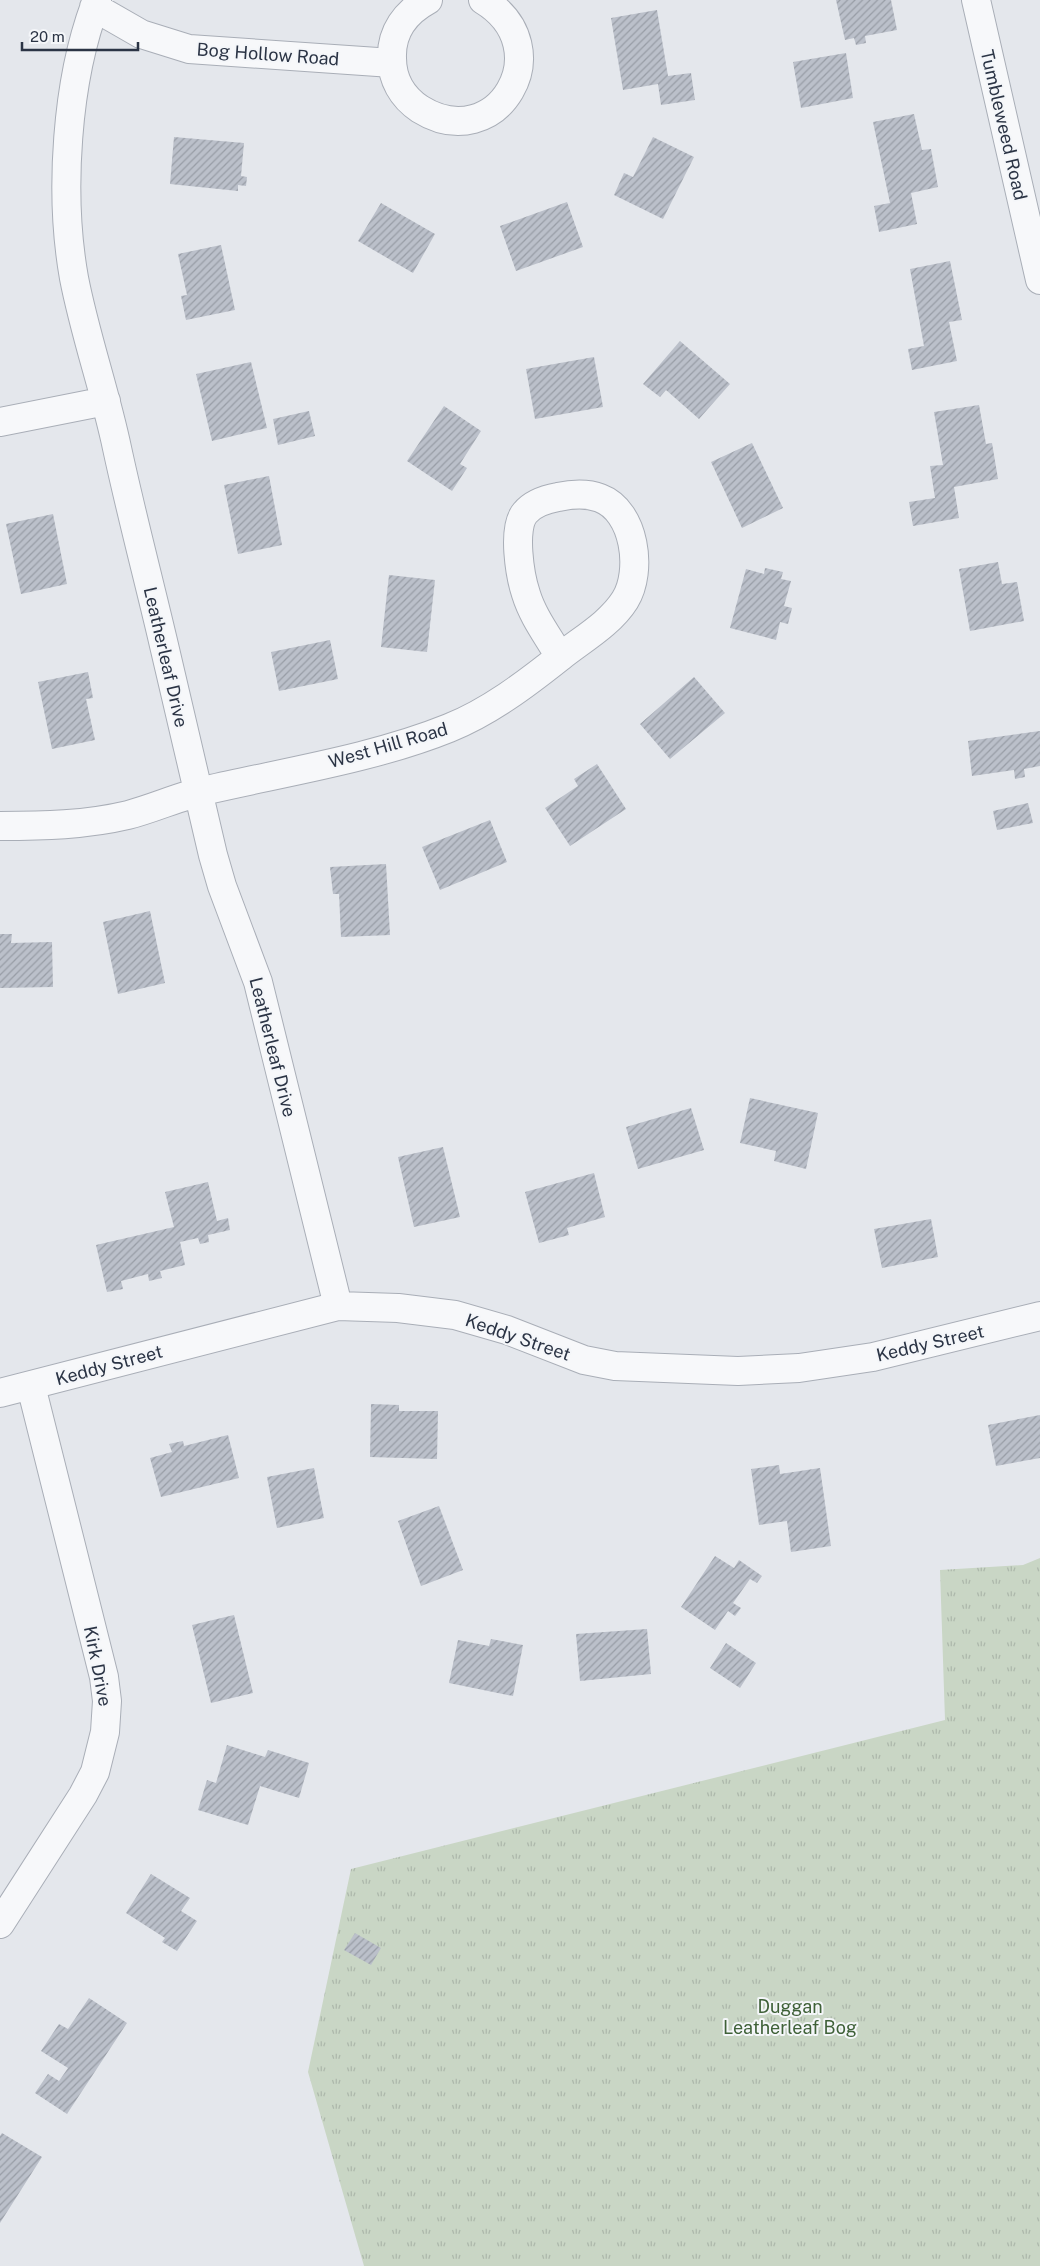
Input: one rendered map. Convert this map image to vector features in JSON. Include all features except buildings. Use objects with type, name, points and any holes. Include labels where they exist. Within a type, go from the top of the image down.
[{"type":"street","points":[[428,0],[419,5],[402,22],[395,34],[392,48],[392,63],[397,85],[414,106],[427,113],[440,119],[466,121],[490,112],[510,92],[519,65],[514,30],[503,15],[483,0]]},
{"type":"street","name":"Tumbleweed Road","points":[[976,0],[1040,280]]},
{"type":"street","name":"Bog Hollow Road","points":[[95,4],[141,34],[189,48],[392,63]]},
{"type":"street","name":"Leatherleaf Drive","points":[[95,4],[82,51],[70,120],[68,200],[74,277],[106,401],[222,886],[258,982],[338,1306]]},
{"type":"street","points":[[0,422],[106,401]]},
{"type":"street","name":"West Hill Road","points":[[0,826],[47,825],[99,820],[152,809],[198,792],[376,751],[434,734],[450,728],[496,703],[560,657],[614,615],[626,599],[633,580],[636,557],[632,537],[614,508],[601,498],[588,495],[560,496],[533,506],[524,514],[519,527],[521,578],[526,595],[532,612],[560,657]]},
{"type":"street","name":"Keddy Street","points":[[0,1394],[338,1306],[398,1308],[454,1315],[507,1330],[584,1360],[615,1366],[738,1371],[798,1368],[873,1357],[1040,1316]]},
{"type":"street","name":"Kirk Drive","points":[[0,1924],[83,1795],[95,1772],[101,1752],[107,1713],[104,1677],[31,1386]]},
{"type":"green space","name":"Duggan Leatherleaf Bog","points":[[1040,1558],[1040,2266],[364,2266],[308,2072],[351,1869],[945,1720],[940,1570],[1023,1565]]}]
